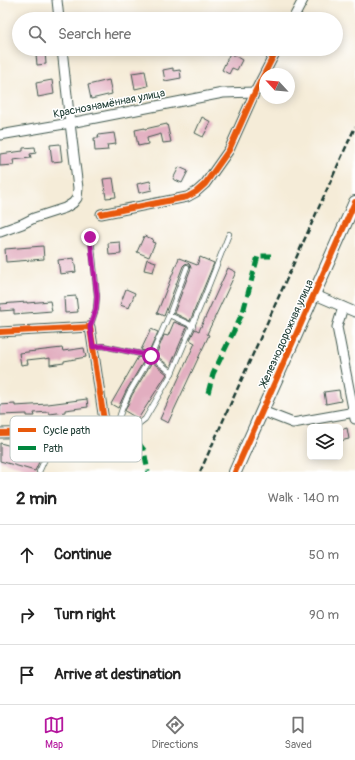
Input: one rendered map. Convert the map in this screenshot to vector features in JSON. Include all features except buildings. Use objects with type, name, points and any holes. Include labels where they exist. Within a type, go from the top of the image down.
[{"type":"street","points":[[57,0],[58,12]]},
{"type":"street","points":[[297,12],[303,0]]},
{"type":"street","points":[[0,232],[34,218],[65,208],[73,203],[77,198],[78,188],[63,56]]},
{"type":"street","points":[[101,214],[187,197],[196,192],[205,184],[229,150],[254,92],[273,56]]},
{"type":"street","name":"Краснознамённая улица","points":[[0,135],[223,93],[254,92]]},
{"type":"street","name":"Железнодорожная улица","points":[[235,472],[355,202]]},
{"type":"street","points":[[313,294],[355,312]]},
{"type":"street","points":[[262,411],[293,423],[355,414],[337,327],[343,307]]},
{"type":"street","points":[[0,332],[90,327],[107,416]]},
{"type":"street","points":[[0,433],[10,433]]},
{"type":"lane","points":[[142,421],[145,419],[172,373],[204,300],[229,234]]},
{"type":"lane","points":[[90,237],[97,296],[96,309],[90,327]]},
{"type":"lane","points":[[118,416],[129,393],[151,356],[169,315],[187,267]]},
{"type":"lane","points":[[169,315],[192,326]]},
{"type":"lane","points":[[93,347],[103,346],[151,356],[172,373]]},
{"type":"lane","points":[[39,472],[44,462]]},
{"type":"railway","points":[[200,472],[355,127]]},
{"type":"marked path","points":[[208,393],[213,374],[243,312],[258,256],[271,256]]},
{"type":"marked path","points":[[142,447],[144,450],[148,472]]},
{"type":"cycle path","points":[[101,214],[187,197],[196,192],[205,184],[229,150],[255,92],[273,56]]},
{"type":"cycle path","points":[[235,472],[355,202]]},
{"type":"cycle path","points":[[0,332],[90,327],[103,416]]},
{"type":"cycle path","points":[[0,433],[10,433]]},
{"type":"route","points":[[90,237],[97,296],[96,309],[90,327],[93,347],[103,346],[151,356]]}]
